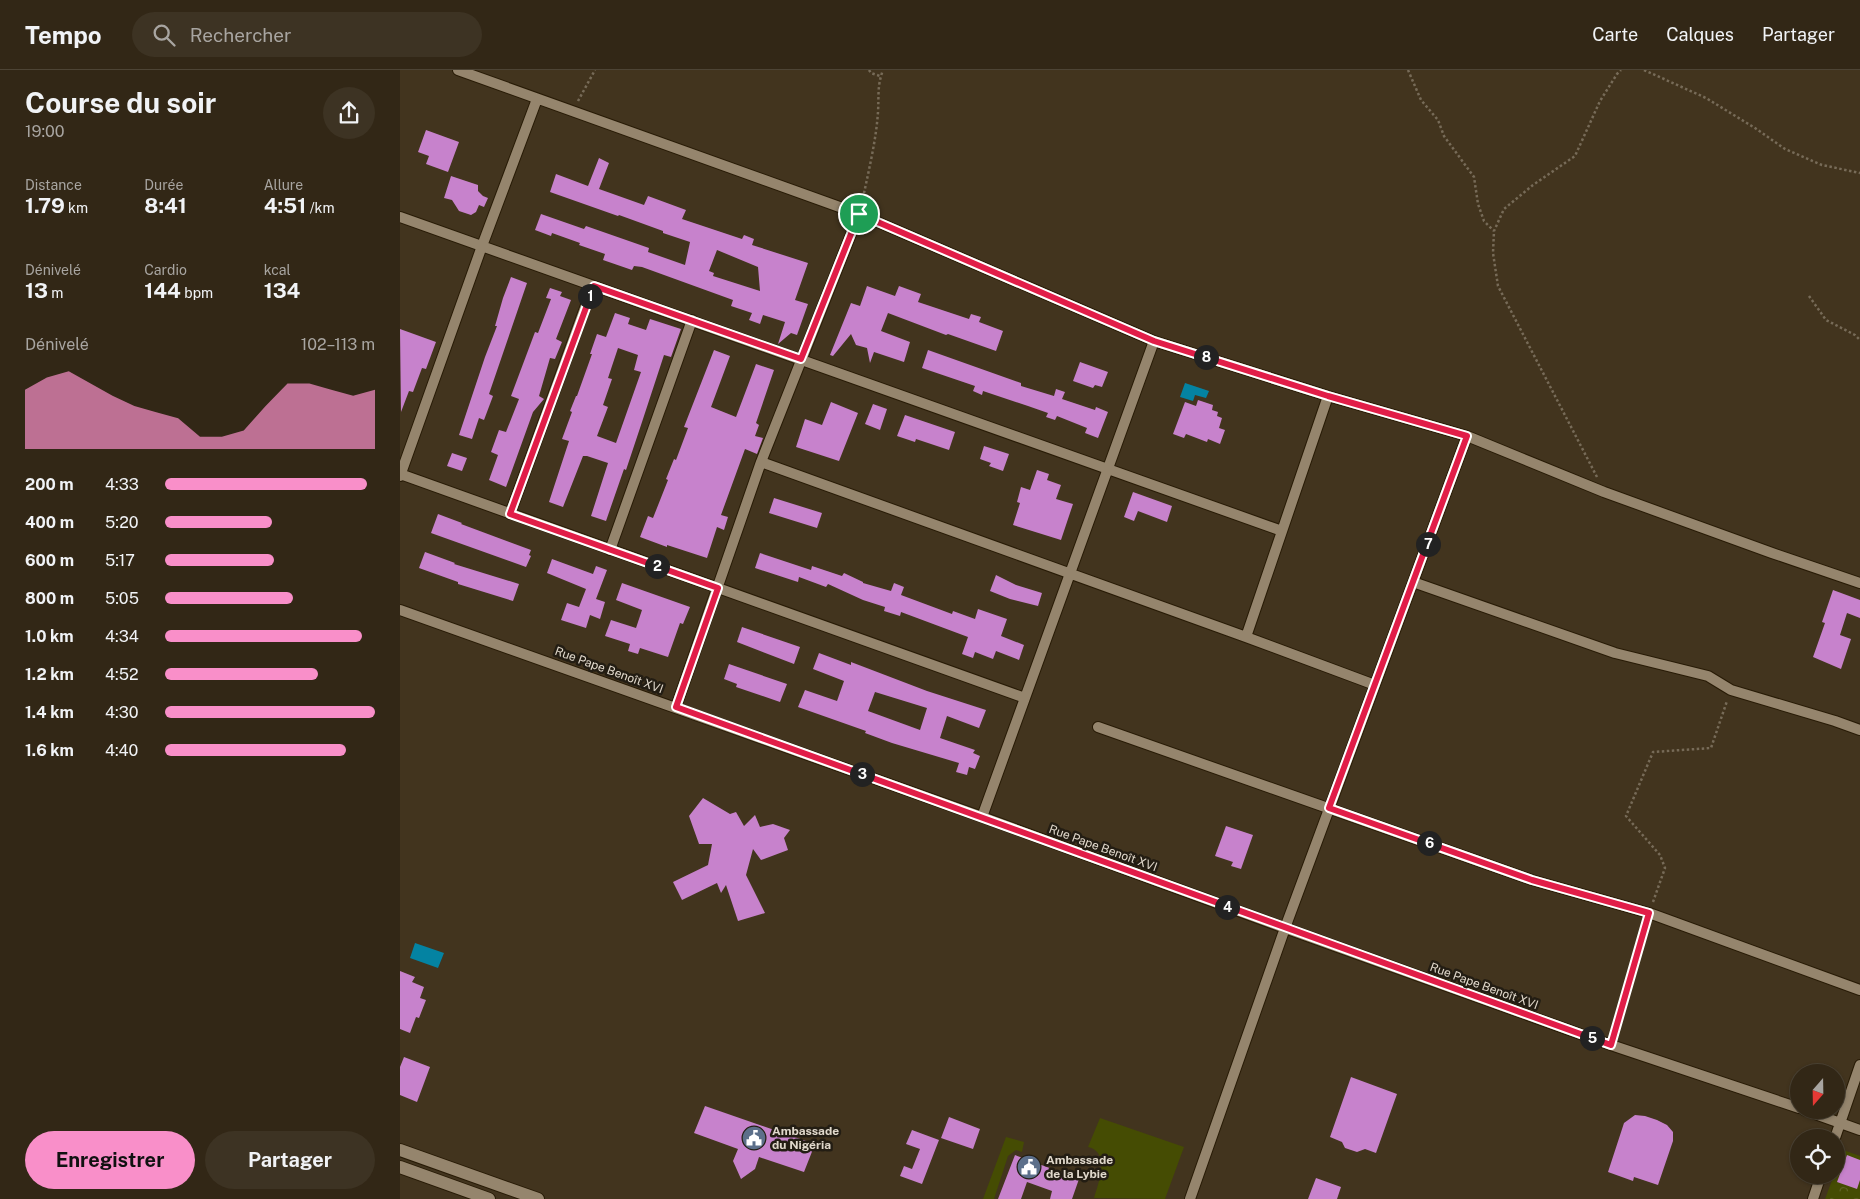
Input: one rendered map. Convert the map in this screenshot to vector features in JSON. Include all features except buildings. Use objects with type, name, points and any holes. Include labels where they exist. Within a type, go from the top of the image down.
[{"type":"main road","points":[[400,1150],[507,1194],[538,1199]]},
{"type":"main road","points":[[400,1167],[489,1199]]},
{"type":"street","points":[[458,70],[859,214],[1154,341],[1328,396],[1467,436],[1604,492],[1860,583]]},
{"type":"street","points":[[537,98],[400,475],[1025,698]]},
{"type":"street","points":[[676,707],[761,462],[859,214]]},
{"type":"street","points":[[400,217],[1282,531]]},
{"type":"street","points":[[510,514],[594,286]]},
{"type":"street","points":[[610,550],[692,320]]},
{"type":"street","points":[[982,816],[1154,341]]},
{"type":"street","points":[[1246,637],[1328,396]]},
{"type":"street","points":[[1190,1199],[1285,928],[1467,436]]},
{"type":"street","points":[[761,462],[1375,685]]},
{"type":"street","points":[[1413,582],[1614,653],[1708,676],[1731,690],[1860,730]]},
{"type":"street","name":"Rue Pape Benoît XVI","points":[[400,610],[982,816],[1285,928],[1611,1045],[1790,1105]]},
{"type":"street","points":[[1098,727],[1532,880],[1649,913],[1860,990]]},
{"type":"street","points":[[1838,1129],[1860,1065]]},
{"type":"street","points":[[1831,1119],[1860,1130]]},
{"type":"street","points":[[1812,1199],[1818,1184]]},
{"type":"path","points":[[572,111],[595,70]]},
{"type":"path","points":[[869,70],[871,73],[880,76]]},
{"type":"path","points":[[859,214],[874,145],[878,111],[878,87],[883,70]]},
{"type":"path","points":[[1408,70],[1421,100],[1438,120],[1444,136],[1474,177],[1478,204],[1484,221],[1494,232]]},
{"type":"path","points":[[1604,492],[1498,286],[1493,253],[1494,232],[1504,209],[1533,185],[1575,156],[1600,102],[1621,70]]},
{"type":"path","points":[[1644,70],[1706,98],[1785,149],[1822,165],[1860,173]]},
{"type":"path","points":[[1809,296],[1826,320],[1855,335],[1860,340]]},
{"type":"path","points":[[1611,1045],[1649,913],[1665,868],[1660,855],[1626,816],[1653,752],[1711,748],[1731,690]]},
{"type":"green space","points":[[1100,1118],[1184,1147],[1165,1199],[1094,1198],[1100,1177],[1101,1162],[1095,1150],[1088,1147]]},
{"type":"green space","points":[[1006,1137],[1024,1142],[1022,1152],[1016,1150],[1008,1156],[994,1199],[983,1199]]},
{"type":"green space","points":[[1845,1151],[1860,1156],[1860,1199],[1825,1199],[1831,1184],[1845,1184]]},
{"type":"green space","points":[[1835,1184],[1858,1192],[1860,1188],[1860,1199],[1830,1199]]},
{"type":"water","points":[[1185,383],[1209,391],[1206,398],[1195,395],[1193,401],[1180,397]]},
{"type":"water","points":[[415,943],[444,953],[438,968],[410,958]]},
{"type":"place","name":"Ambassade du Nigéria","points":[[754,1138]]},
{"type":"place","name":"Ambassade de la Lybie","points":[[1029,1167]]},
{"type":"route","points":[[859,214],[1154,341],[1328,396],[1467,436],[1329,808],[1532,880],[1649,913],[1611,1045],[1285,928],[982,816],[676,707],[718,588],[510,514],[594,286],[801,359],[859,214]]}]
